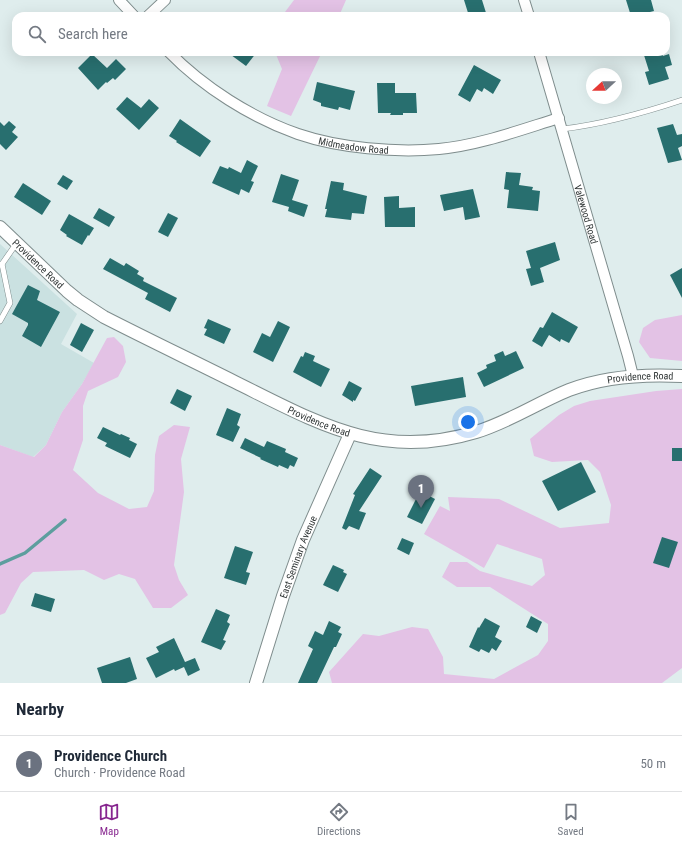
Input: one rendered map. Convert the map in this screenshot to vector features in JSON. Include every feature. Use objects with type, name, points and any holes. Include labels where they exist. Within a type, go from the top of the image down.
[{"type":"street","points":[[119,0],[130,12]]},
{"type":"street","points":[[152,12],[165,0]]},
{"type":"street","points":[[524,0],[528,12]]},
{"type":"street","name":"Midmeadow Road","points":[[174,56],[202,81],[240,106],[264,119],[299,134],[334,143],[373,149],[439,149],[491,138],[559,118]]},
{"type":"street","name":"Valewood Road","points":[[540,56],[633,376]]},
{"type":"street","name":"Providence Road","points":[[0,227],[67,291],[104,317],[289,408],[350,434],[384,441],[404,443],[441,440],[487,428],[554,396],[584,385],[603,380],[633,376],[682,376]]},
{"type":"street","name":"East Seminary Avenue","points":[[256,683],[283,596],[303,540],[350,434]]},
{"type":"lane","points":[[562,129],[590,126],[682,100]]},
{"type":"lane","points":[[0,321],[10,303],[1,264],[17,243]]},
{"type":"shaded area","points":[[294,0],[346,0],[341,12],[285,12]]},
{"type":"shaded area","points":[[277,56],[320,56],[291,116],[267,106],[282,69]]},
{"type":"shaded area","points":[[0,244],[77,314],[61,344],[94,363],[82,384],[62,412],[46,445],[33,457],[0,445]]},
{"type":"shaded area","points":[[682,315],[682,361],[650,358],[639,342],[643,328],[655,320]]},
{"type":"shaded area","points":[[114,337],[123,346],[126,362],[118,377],[88,391],[83,406],[83,440],[73,470],[98,493],[129,509],[147,507],[154,491],[155,455],[159,436],[174,425],[190,427],[181,459],[184,492],[174,565],[179,580],[188,595],[171,608],[153,608],[135,579],[119,574],[104,580],[84,570],[33,572],[21,583],[5,613],[0,615],[0,445],[34,457],[46,445],[62,412],[82,384],[107,338]]},
{"type":"shaded area","points":[[682,389],[682,668],[662,683],[332,683],[329,672],[363,634],[379,636],[412,627],[428,629],[443,657],[444,674],[494,679],[538,655],[548,641],[548,624],[490,587],[457,587],[442,577],[450,562],[467,562],[480,571],[532,586],[545,575],[542,559],[497,544],[484,568],[424,534],[440,506],[450,511],[448,497],[499,499],[560,528],[609,523],[611,505],[600,472],[588,460],[552,462],[534,456],[530,439],[559,415],[574,406],[590,401],[656,391]]},
{"type":"building","points":[[464,0],[482,0],[486,12],[468,12]]},
{"type":"building","points":[[626,0],[651,0],[654,11],[630,12]]},
{"type":"building","points":[[90,56],[94,56],[107,68],[116,59],[126,69],[115,80],[113,78],[107,83],[106,82],[98,90],[78,68]]},
{"type":"building","points":[[232,56],[254,56],[246,66]]},
{"type":"building","points":[[644,56],[670,56],[672,65],[665,67],[669,79],[649,85],[645,72],[649,71]]},
{"type":"building","points":[[474,65],[501,80],[493,94],[484,88],[482,92],[477,89],[470,102],[458,95]]},
{"type":"building","points":[[317,82],[355,91],[350,110],[339,107],[338,110],[321,106],[321,103],[313,100]]},
{"type":"building","points":[[377,83],[395,83],[395,93],[416,93],[417,113],[390,115],[391,113],[378,113]]},
{"type":"building","points":[[127,97],[141,108],[149,99],[159,108],[139,130],[116,109]]},
{"type":"building","points":[[180,119],[211,141],[200,157],[169,136]]},
{"type":"building","points":[[9,121],[16,127],[12,132],[18,137],[6,150],[0,144],[0,122],[4,126]]},
{"type":"building","points":[[673,124],[677,135],[682,134],[682,146],[678,148],[682,160],[668,163],[657,128]]},
{"type":"building","points":[[247,160],[258,166],[251,181],[254,182],[249,193],[241,189],[239,195],[212,183],[220,166],[228,169],[229,167],[241,173]]},
{"type":"building","points":[[506,172],[521,173],[519,185],[533,187],[532,190],[540,191],[538,211],[507,208],[509,190],[504,189]]},
{"type":"building","points":[[281,174],[299,180],[292,200],[308,205],[304,217],[288,211],[289,207],[272,202]]},
{"type":"building","points":[[63,175],[73,181],[67,190],[57,184]]},
{"type":"building","points":[[331,181],[344,183],[343,190],[367,196],[364,214],[352,213],[351,220],[325,217],[327,209],[325,209]]},
{"type":"building","points":[[23,183],[51,201],[42,215],[14,197]]},
{"type":"building","points":[[473,189],[480,217],[465,220],[463,207],[444,211],[440,195]]},
{"type":"building","points":[[399,196],[399,208],[415,207],[415,227],[385,227],[384,197]]},
{"type":"building","points":[[99,208],[115,217],[109,227],[93,218]]},
{"type":"building","points":[[168,213],[178,218],[168,237],[158,232]]},
{"type":"building","points":[[69,214],[94,228],[82,245],[66,236],[67,235],[60,230]]},
{"type":"building","points":[[555,242],[560,260],[540,268],[544,282],[531,286],[526,269],[531,268],[526,251]]},
{"type":"building","points":[[110,258],[124,266],[126,263],[139,271],[137,274],[144,278],[143,281],[177,298],[170,312],[145,299],[148,293],[103,269]]},
{"type":"building","points":[[682,268],[682,298],[670,275]]},
{"type":"building","points":[[28,285],[40,291],[37,300],[60,312],[41,347],[22,336],[28,323],[12,314]]},
{"type":"building","points":[[552,312],[578,327],[569,343],[561,339],[560,342],[549,335],[542,347],[532,341],[540,327],[543,328]]},
{"type":"building","points":[[208,319],[231,329],[224,344],[204,335],[207,329],[204,328]]},
{"type":"building","points":[[278,321],[290,327],[273,362],[253,352],[262,333],[270,337]]},
{"type":"building","points":[[81,323],[94,330],[82,352],[70,345]]},
{"type":"building","points":[[503,351],[505,356],[516,351],[524,368],[484,387],[477,373],[487,368],[486,365],[496,361],[494,355]]},
{"type":"building","points":[[305,352],[315,356],[313,361],[330,369],[321,387],[293,372],[301,356],[303,357]]},
{"type":"building","points":[[463,377],[466,397],[415,406],[411,386]]},
{"type":"building","points":[[349,381],[362,388],[353,402],[342,395]]},
{"type":"building","points":[[177,389],[192,396],[185,411],[170,403]]},
{"type":"building","points":[[227,408],[241,414],[237,425],[240,427],[233,442],[216,435]]},
{"type":"building","points":[[103,427],[130,438],[129,440],[137,444],[130,458],[105,446],[107,443],[97,438]]},
{"type":"building","points":[[245,438],[264,447],[267,441],[286,449],[285,452],[298,458],[294,467],[290,465],[288,469],[279,465],[278,467],[240,448]]},
{"type":"building","points":[[672,448],[682,448],[682,461],[672,461]]},
{"type":"building","points":[[581,462],[596,492],[558,511],[542,481]]},
{"type":"building","points":[[370,468],[382,476],[359,511],[366,513],[359,530],[349,526],[346,530],[342,528],[355,495],[353,494]]},
{"type":"building","points":[[420,491],[435,499],[422,524],[407,517]]},
{"type":"building","points":[[662,537],[678,542],[669,568],[653,563]]},
{"type":"building","points":[[402,538],[414,543],[409,555],[397,549]]},
{"type":"building","points":[[235,546],[253,552],[246,572],[250,573],[246,585],[224,578]]},
{"type":"building","points":[[333,565],[344,570],[343,572],[347,574],[338,592],[323,585]]},
{"type":"building","points":[[35,593],[55,599],[51,612],[31,606]]},
{"type":"building","points":[[216,609],[230,615],[227,622],[230,624],[223,640],[226,641],[221,650],[201,642]]},
{"type":"building","points":[[531,616],[542,622],[537,633],[526,627]]},
{"type":"building","points":[[485,618],[500,626],[495,637],[502,641],[496,651],[492,648],[489,653],[481,649],[479,652],[469,647],[478,627],[479,628]]},
{"type":"building","points":[[329,621],[341,627],[338,632],[342,634],[336,647],[334,647],[317,683],[298,683],[313,649],[308,646],[315,631],[323,635]]},
{"type":"building","points":[[174,638],[185,662],[195,658],[200,670],[188,676],[184,667],[175,671],[174,669],[156,678],[146,658],[159,652],[156,647]]},
{"type":"building","points":[[130,657],[137,679],[126,683],[102,683],[97,668]]},
{"type":"waterway","points":[[0,564],[25,553],[65,520]]},
{"type":"place","name":"Providence Church","points":[[421,508]]}]
